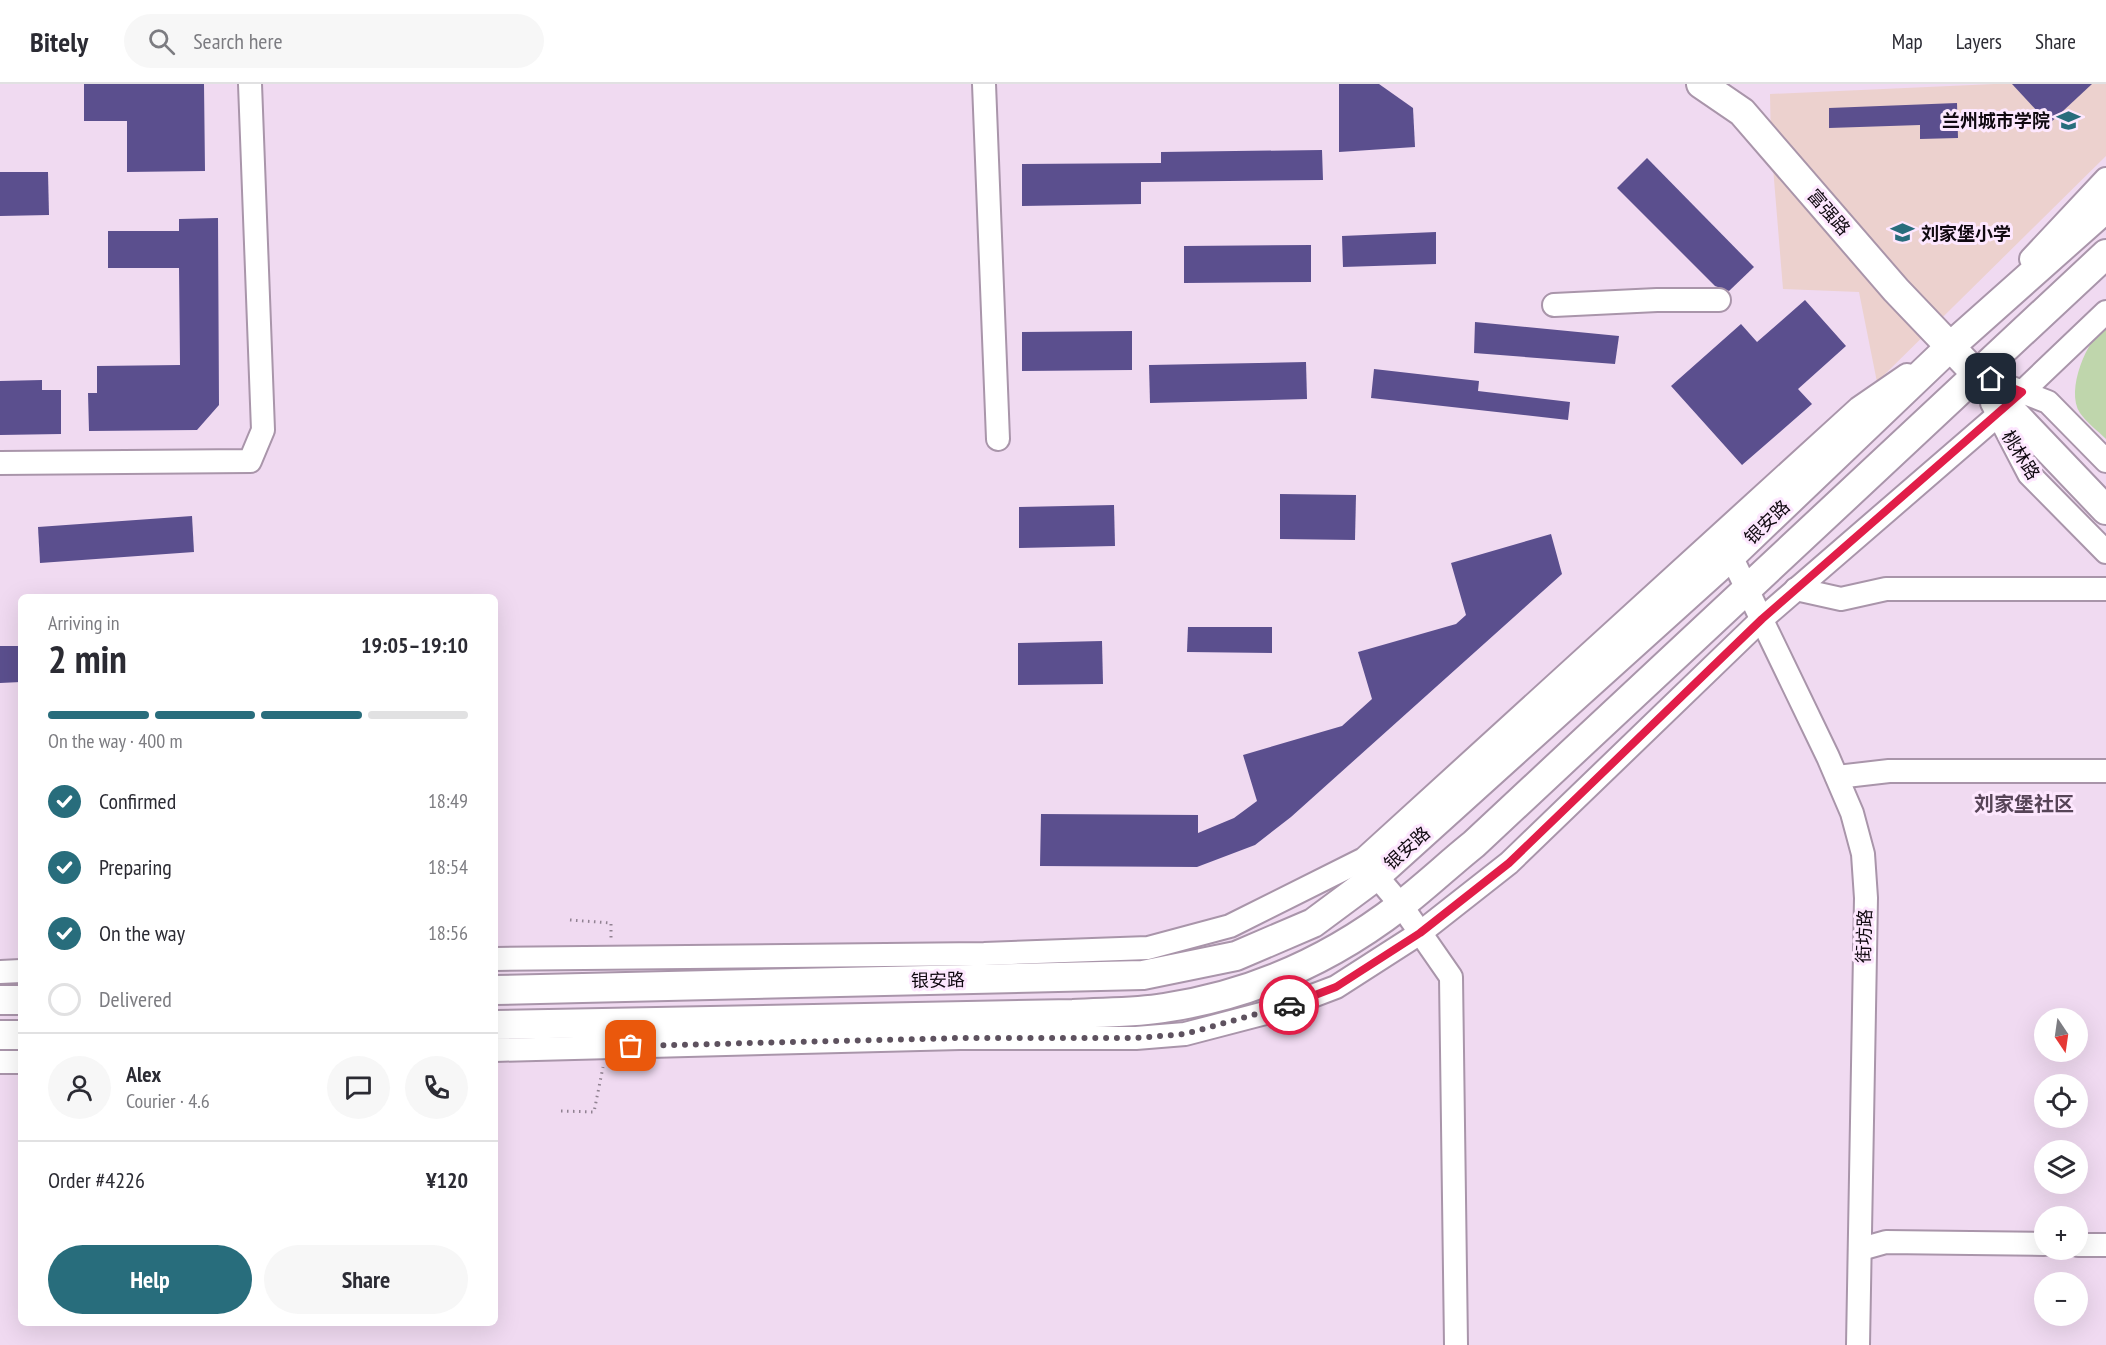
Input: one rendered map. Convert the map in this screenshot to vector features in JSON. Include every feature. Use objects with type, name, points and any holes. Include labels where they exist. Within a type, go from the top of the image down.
[{"type":"main road","name":"富强路","points":[[1701,84],[1742,112],[1896,290],[1952,345]]},
{"type":"main road","name":"银安路","points":[[498,990],[1143,975],[1236,956],[1313,923],[1369,868],[1731,556],[1952,345],[2106,208]]},
{"type":"main road","name":"银安路","points":[[498,1025],[1061,1015],[1162,1008],[1233,994],[1291,973],[1355,937],[1401,905],[1474,844],[2106,254]]},
{"type":"main road","name":"桃林路","points":[[1952,345],[2106,510]]},
{"type":"main road","points":[[0,1000],[18,1000]]},
{"type":"main road","points":[[0,1035],[18,1035]]},
{"type":"street","points":[[0,463],[250,461],[263,430],[250,84]]},
{"type":"street","points":[[984,84],[998,440]]},
{"type":"street","points":[[498,959],[984,954],[1148,948],[1230,926],[1369,868],[1859,408],[1952,345],[2106,179]]},
{"type":"street","points":[[1554,305],[1657,300],[1719,300]]},
{"type":"street","points":[[498,1050],[960,1038],[1136,1038],[1185,1034],[1273,1011],[1336,987],[1420,933],[1509,863],[1762,619],[2009,404],[2106,312]]},
{"type":"street","name":"桃林路","points":[[2106,461],[2048,402],[2009,404],[2029,474],[2106,552]]},
{"type":"street","name":"街坊路","points":[[1731,556],[1837,777],[1852,813],[1863,854],[1866,898],[1858,1345]]},
{"type":"street","points":[[1796,589],[1841,598],[1886,589],[2106,589]]},
{"type":"street","points":[[1837,777],[1889,771],[2106,771]]},
{"type":"street","points":[[1369,868],[1401,905],[1451,977],[1456,1345]]},
{"type":"street","points":[[0,972],[18,971]]},
{"type":"street","points":[[0,1062],[18,1062]]},
{"type":"street","points":[[1861,1249],[1886,1242],[2034,1245]]},
{"type":"street","points":[[2088,1245],[2106,1245]]},
{"type":"path","points":[[570,920],[611,923]]},
{"type":"path","points":[[561,1111],[594,1112],[608,1047]]},
{"type":"shaded area","name":"刘家堡小学","points":[[1994,84],[2106,84],[2106,156],[1877,382],[1859,292],[1783,289],[1771,143],[1770,94]]},
{"type":"green space","points":[[2106,325],[2106,439],[2080,413],[2075,392],[2085,353]]},
{"type":"building","points":[[84,84],[204,84],[205,171],[127,172],[127,121],[84,121]]},
{"type":"building","points":[[1339,84],[1379,84],[1413,108],[1415,147],[1339,152]]},
{"type":"building","points":[[2012,84],[2092,84],[2049,124]]},
{"type":"building","points":[[1957,103],[1958,138],[1920,139],[1920,125],[1829,128],[1829,108]]},
{"type":"building","points":[[1322,150],[1323,180],[1141,182],[1141,204],[1022,206],[1022,164],[1161,163],[1161,152]]},
{"type":"building","points":[[1647,158],[1754,267],[1729,291],[1715,286],[1617,188]]},
{"type":"building","points":[[0,172],[48,172],[49,215],[0,216]]},
{"type":"building","points":[[218,218],[219,405],[197,430],[89,431],[88,393],[97,393],[97,366],[180,365],[179,268],[108,268],[108,231],[179,231],[179,219]]},
{"type":"building","points":[[1436,232],[1436,264],[1343,267],[1342,236]]},
{"type":"building","points":[[1311,245],[1311,282],[1184,283],[1184,246]]},
{"type":"building","points":[[1805,300],[1846,346],[1798,389],[1812,404],[1742,465],[1671,386],[1741,324],[1757,342]]},
{"type":"building","points":[[1475,322],[1619,336],[1615,364],[1474,353]]},
{"type":"building","points":[[1132,331],[1132,370],[1022,371],[1022,332]]},
{"type":"building","points":[[1306,362],[1307,399],[1150,403],[1149,365]]},
{"type":"building","points":[[1374,369],[1479,381],[1478,391],[1570,402],[1568,420],[1371,398]]},
{"type":"building","points":[[42,380],[42,390],[61,390],[61,434],[0,435],[0,381]]},
{"type":"building","points":[[1280,494],[1356,495],[1355,540],[1280,539]]},
{"type":"building","points":[[1114,505],[1115,546],[1019,548],[1019,507]]},
{"type":"building","points":[[192,516],[194,552],[40,563],[38,527]]},
{"type":"building","points":[[1551,534],[1562,574],[1291,817],[1255,845],[1197,867],[1040,866],[1041,814],[1198,815],[1198,833],[1234,818],[1257,801],[1243,755],[1342,726],[1372,699],[1358,652],[1456,624],[1466,615],[1451,563]]},
{"type":"building","points":[[1188,627],[1272,627],[1272,653],[1187,652]]},
{"type":"building","points":[[1102,641],[1103,684],[1018,685],[1018,643]]},
{"type":"building","points":[[0,646],[18,646],[18,682],[0,683]]},
{"type":"way so far","points":[[631,1046],[960,1038],[1136,1038],[1185,1034],[1289,1005]]},
{"type":"place","name":"兰州城市学院","points":[[2068,120]]},
{"type":"place","name":"刘家堡小学","points":[[1903,233]]},
{"type":"district","name":"刘家堡社区","points":[[2024,804]]},
{"type":"route","points":[[1289,1005],[1336,987],[1420,933],[1509,863],[1762,619],[2022,392],[1991,379]]}]
